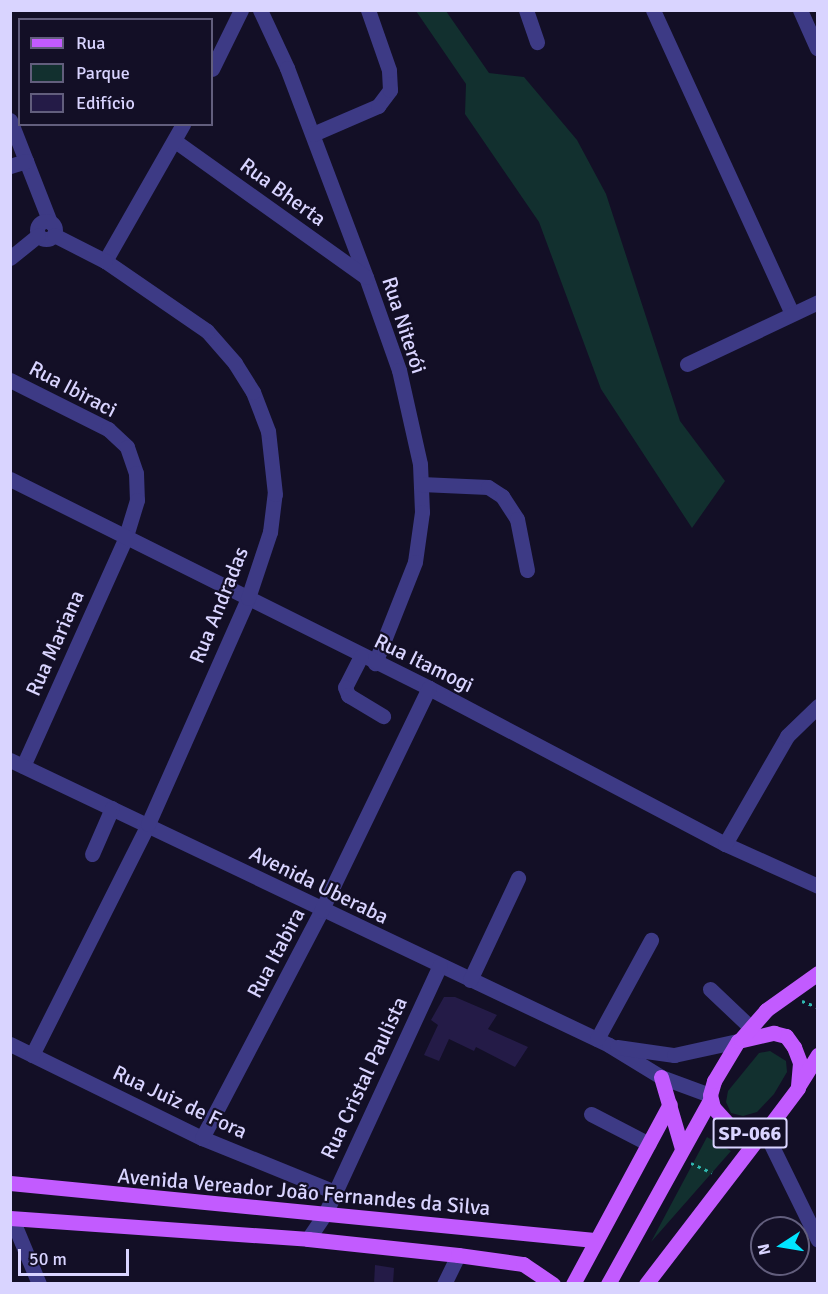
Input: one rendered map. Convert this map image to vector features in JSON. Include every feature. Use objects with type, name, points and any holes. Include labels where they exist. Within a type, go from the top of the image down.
[{"type":"main road","name":"SP-066","points":[[608,1284],[710,1098],[714,1081],[743,1036],[813,976]]},
{"type":"main road","name":"SP-066","points":[[743,1036],[774,1033],[786,1036],[800,1063],[798,1088]]},
{"type":"main road","name":"SP-066","points":[[648,1282],[724,1179],[798,1088],[818,1054]]},
{"type":"main road","points":[[662,1077],[680,1153]]},
{"type":"main road","name":"SP-066","points":[[710,1098],[718,1115],[730,1126],[763,1133]]},
{"type":"main road","points":[[573,1284],[594,1240],[650,1144],[670,1104]]},
{"type":"main road","name":"Avenida Vereador João Fernandes da Silva","points":[[10,1183],[594,1240]]},
{"type":"main road","points":[[11,1219],[308,1239],[458,1256],[523,1264],[553,1284]]},
{"type":"street","points":[[213,67],[241,10]]},
{"type":"street","name":"Rua Niterói","points":[[260,10],[276,39],[313,134],[404,389],[421,484],[422,512],[415,562],[375,663]]},
{"type":"street","points":[[313,134],[378,106],[387,97],[391,80],[368,10]]},
{"type":"street","points":[[526,10],[537,42]]},
{"type":"street","points":[[653,10],[792,313]]},
{"type":"street","points":[[800,10],[817,48]]},
{"type":"street","points":[[10,120],[52,228],[46,240],[38,235],[10,258]]},
{"type":"street","points":[[105,261],[182,126]]},
{"type":"street","name":"Rua Bherta","points":[[175,141],[366,278]]},
{"type":"street","points":[[10,166],[26,161]]},
{"type":"street","name":"Rua Andradas","points":[[32,1054],[148,824],[248,598],[270,531],[275,494],[273,454],[253,393],[207,331],[105,261],[52,228]]},
{"type":"street","points":[[687,364],[818,302]]},
{"type":"street","name":"Rua Ibiraci","points":[[10,380],[72,407],[108,429],[127,447],[136,473],[137,500],[126,537]]},
{"type":"street","name":"Rua Itamogi","points":[[11,480],[429,688],[725,844],[818,886]]},
{"type":"street","points":[[421,484],[488,488],[502,496],[517,519],[527,570]]},
{"type":"street","name":"Rua Mariana","points":[[17,763],[126,537]]},
{"type":"street","points":[[361,656],[345,687],[348,695],[383,716]]},
{"type":"street","name":"Rua Itabira","points":[[202,1138],[321,911],[429,688]]},
{"type":"street","points":[[725,844],[787,736],[818,706]]},
{"type":"street","name":"Avenida Uberaba","points":[[17,763],[148,824],[321,911],[603,1042],[662,1077],[710,1098]]},
{"type":"street","points":[[92,854],[112,808]]},
{"type":"street","points":[[470,980],[518,878]]},
{"type":"street","points":[[603,1042],[651,940]]},
{"type":"street","points":[[813,976],[818,965]]},
{"type":"street","name":"Rua Cristal Paulista","points":[[308,1239],[325,1214],[440,966]]},
{"type":"street","points":[[710,989],[743,1036]]},
{"type":"street","name":"Avenida Uberaba","points":[[603,1042],[674,1055],[743,1036]]},
{"type":"street","name":"Rua Juiz de Fora","points":[[10,1044],[202,1138],[335,1192]]},
{"type":"street","points":[[591,1114],[650,1144]]},
{"type":"street","points":[[763,1133],[818,1240]]},
{"type":"street","points":[[11,1219],[39,1284]]},
{"type":"street","points":[[444,1284],[458,1256]]},
{"type":"path","points":[[680,1153],[724,1179]]},
{"type":"green space","points":[[416,11],[446,11],[489,73],[524,77],[577,140],[606,194],[680,421],[725,481],[692,528],[601,389],[539,222],[465,114],[466,84]]},
{"type":"green space","points":[[770,1051],[786,1061],[787,1072],[774,1094],[757,1112],[743,1116],[731,1113],[726,1102],[728,1091],[759,1053]]},
{"type":"green space","points":[[707,1137],[731,1151],[651,1242]]},
{"type":"building","points":[[444,997],[455,997],[497,1015],[488,1029],[528,1047],[515,1067],[476,1047],[474,1051],[449,1039],[439,1061],[424,1055],[438,1025],[431,1020]]},
{"type":"building","points":[[375,1265],[394,1268],[393,1284],[374,1284]]}]
